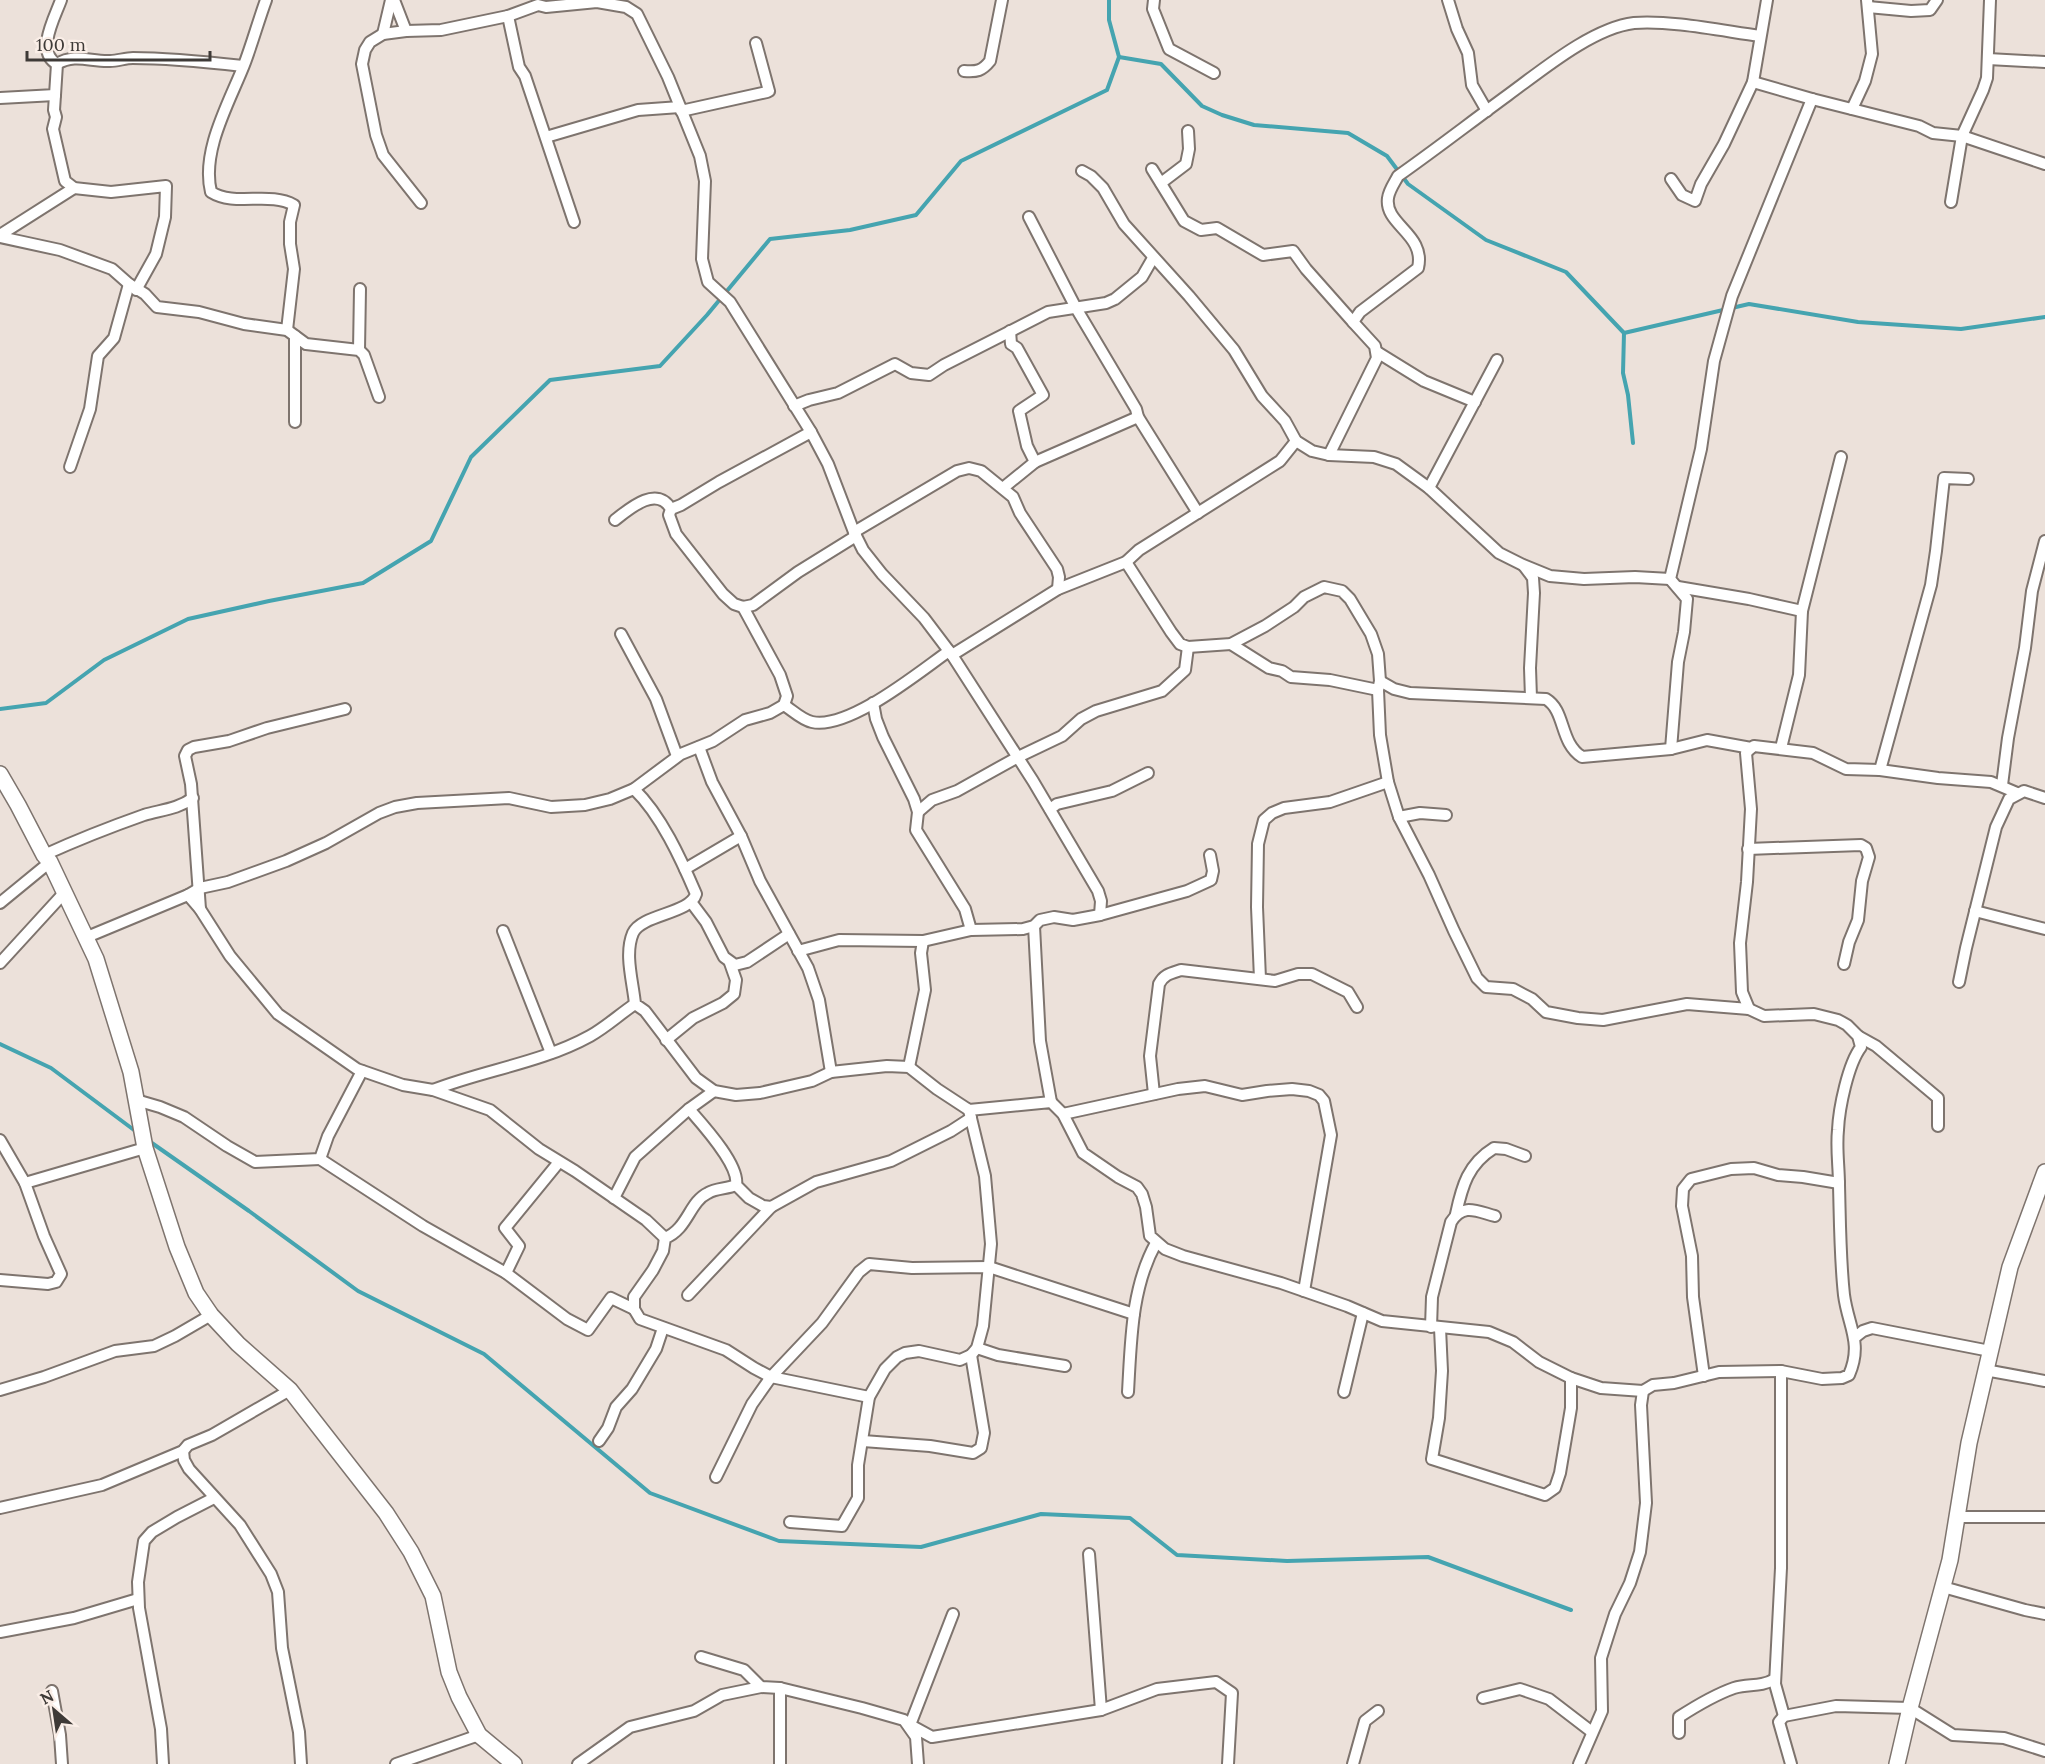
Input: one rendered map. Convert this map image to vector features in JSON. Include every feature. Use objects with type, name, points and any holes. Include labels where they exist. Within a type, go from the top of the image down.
[{"type":"street","points":[[57,64],[51,61],[48,53],[48,35],[61,0]]},
{"type":"street","points":[[266,0],[243,66],[225,106],[207,177],[211,192],[220,198],[284,199],[294,205],[290,243],[294,269],[291,333],[295,422]]},
{"type":"street","points":[[392,0],[406,31]]},
{"type":"street","points":[[382,34],[392,0]]},
{"type":"street","points":[[964,71],[976,72],[985,68],[990,61],[1002,0]]},
{"type":"street","points":[[1154,0],[1153,9],[1169,48],[1214,73]]},
{"type":"street","points":[[1448,0],[1457,29],[1468,53],[1472,85],[1487,111]]},
{"type":"street","points":[[1671,179],[1682,195],[1695,201],[1701,184],[1724,144],[1753,82],[1767,0]]},
{"type":"street","points":[[1852,109],[1865,81],[1872,54],[1868,3],[1911,11],[1930,10],[1937,0]]},
{"type":"street","points":[[1951,202],[1962,136],[1987,78],[1990,0]]},
{"type":"street","points":[[421,203],[383,155],[376,135],[362,64],[365,50],[370,42],[382,34],[441,30],[508,16],[537,3],[546,7],[597,2],[626,7],[637,14],[668,77],[700,156],[705,182],[702,259],[708,282],[730,302],[811,432],[828,464],[855,534],[864,550],[882,574],[924,618],[951,653],[1018,757],[1098,891],[1101,901],[1100,915]]},
{"type":"street","points":[[508,16],[519,67],[525,76],[574,222]]},
{"type":"street","points":[[1353,322],[1360,312],[1418,268],[1420,253],[1415,241],[1393,216],[1389,206],[1388,197],[1401,174],[1552,62],[1590,39],[1619,26],[1634,23],[1673,25],[1760,36]]},
{"type":"street","points":[[546,137],[638,110],[680,109],[767,92],[769,91],[756,43]]},
{"type":"street","points":[[57,64],[66,59],[78,58],[109,61],[131,58],[243,66]]},
{"type":"street","points":[[1988,59],[2045,62]]},
{"type":"street","points":[[57,64],[54,110],[56,117],[53,129],[66,181],[74,188],[111,192],[166,186],[165,217],[156,254],[132,287],[114,338],[98,356],[90,409],[70,467]]},
{"type":"street","points":[[1753,82],[1919,126],[1933,133],[1962,136],[2045,164]]},
{"type":"street","points":[[0,99],[56,95]]},
{"type":"street","points":[[1674,583],[1701,449],[1714,361],[1732,296],[1812,99]]},
{"type":"street","points":[[1161,183],[1186,164],[1189,149],[1188,131]]},
{"type":"street","points":[[1152,169],[1184,220],[1201,230],[1217,228],[1263,255],[1293,251],[1306,269],[1376,346],[1377,358],[1329,455]]},
{"type":"street","points":[[1082,171],[1103,188],[1124,224],[1234,350],[1262,396],[1284,421],[1296,441],[1311,451],[1329,455],[1374,456],[1396,464],[1430,488],[1500,553],[1523,566],[1550,576],[1584,579],[1635,577],[1674,583],[1802,611]]},
{"type":"street","points":[[0,236],[74,188]]},
{"type":"street","points":[[1029,217],[1076,308],[1136,409],[1138,417],[1198,513]]},
{"type":"street","points":[[0,236],[60,250],[112,269],[132,287],[145,294],[157,307],[199,312],[291,333],[306,344],[359,350],[364,355],[379,397]]},
{"type":"street","points":[[794,406],[838,393],[895,364],[911,373],[929,375],[944,364],[1048,312],[1106,303],[1115,299],[1142,277],[1153,258]]},
{"type":"street","points":[[359,350],[360,289]]},
{"type":"street","points":[[1010,331],[1011,344],[1017,348],[1043,394],[1019,411],[1027,446],[1035,462]]},
{"type":"street","points":[[1377,352],[1424,381],[1475,402]]},
{"type":"street","points":[[1430,488],[1497,360]]},
{"type":"street","points":[[1003,488],[1035,462],[1138,417]]},
{"type":"street","points":[[671,509],[811,432]]},
{"type":"street","points":[[784,705],[813,722],[831,721],[856,712],[1058,589],[1126,562],[1139,550],[1280,461],[1296,441]]},
{"type":"street","points":[[1781,748],[1799,675],[1802,611],[1841,457]]},
{"type":"street","points":[[615,520],[634,505],[645,500],[667,501],[676,534],[723,594],[734,604],[743,607],[753,605],[855,534],[957,471],[969,468],[981,471],[1013,497],[1020,513],[1057,569],[1058,589]]},
{"type":"street","points":[[1880,770],[1930,585],[1944,478],[1968,479]]},
{"type":"street","points":[[2002,785],[2032,591],[2045,541]]},
{"type":"street","points":[[1126,562],[1171,632],[1180,644],[1188,647],[1231,644],[1265,626],[1294,607],[1304,597],[1324,587],[1342,591],[1350,599],[1371,634],[1378,654],[1380,735],[1388,782],[1399,817],[1477,978],[1486,987],[1513,989],[1532,999],[1546,1012],[1578,1018],[1603,1020],[1687,1004],[1749,1009],[1764,1016],[1814,1014],[1838,1020],[1858,1036],[1876,1046],[1938,1098],[1938,1126]]},
{"type":"street","points":[[1523,566],[1533,578],[1534,593],[1530,668],[1531,698]]},
{"type":"street","points":[[1671,749],[1678,662],[1687,599],[1674,583]]},
{"type":"street","points":[[87,937],[200,888],[228,882],[286,861],[395,807],[417,803],[509,798],[551,807],[585,806],[634,789],[677,756],[713,741],[745,720],[770,713],[784,705],[787,696],[780,675],[743,607]]},
{"type":"street","points":[[621,634],[656,699],[677,756]]},
{"type":"street","points":[[1231,644],[1269,668],[1282,671],[1291,677],[1379,686],[1410,693],[1546,699],[1554,704],[1573,751],[1582,757],[1671,749],[1707,740],[1750,748],[1754,746],[1781,748],[1814,753],[1846,769],[1880,770],[1991,782],[2017,793]]},
{"type":"street","points":[[918,812],[932,800],[957,791],[1018,757],[1062,736],[1081,719],[1096,711],[1162,691],[1185,670],[1188,647]]},
{"type":"street","points":[[873,703],[883,737],[914,799],[918,812],[916,830],[965,909],[971,930]]},
{"type":"street","points":[[201,909],[193,798],[185,756],[188,750],[345,709]]},
{"type":"street","points":[[699,747],[712,782],[741,836],[760,881],[808,968],[819,1000],[831,1072]]},
{"type":"street","points":[[1749,1009],[1742,992],[1740,943],[1747,882],[1751,809],[1746,753],[1750,748]]},
{"type":"street","points":[[1050,809],[1057,804],[1112,791],[1148,773]]},
{"type":"street","points":[[0,774],[65,892],[96,959],[125,1050],[145,1148],[177,1247],[196,1293],[210,1315],[238,1344],[290,1389],[386,1513],[411,1552],[433,1596],[449,1672],[459,1697],[479,1735],[514,1764]]},
{"type":"street","points":[[1260,980],[1257,907],[1258,844],[1264,820],[1272,813],[1284,808],[1339,800],[1388,782]]},
{"type":"street","points":[[634,789],[654,813],[696,894],[691,902],[641,925],[634,932],[630,948],[630,968],[635,1004],[645,1011],[696,1078],[714,1091],[736,1095],[760,1093],[812,1081],[831,1072],[887,1066],[909,1067],[970,1114],[985,1176],[991,1244],[983,1326],[974,1352],[984,1433],[981,1448],[974,1453],[930,1446],[863,1441]]},
{"type":"street","points":[[1959,982],[1996,827],[2009,799],[2024,791],[2045,798]]},
{"type":"street","points":[[0,903],[47,859],[94,833],[108,830],[144,815],[182,806],[193,798]]},
{"type":"street","points":[[182,806],[194,816]]},
{"type":"street","points":[[1399,817],[1420,813],[1446,815]]},
{"type":"street","points":[[685,869],[741,836]]},
{"type":"street","points":[[1748,849],[1861,845],[1866,848],[1869,857],[1862,881],[1858,920],[1849,942],[1844,964]]},
{"type":"street","points":[[798,951],[839,940],[923,941],[971,930],[1023,929],[1034,926],[1040,920],[1054,917],[1073,920],[1100,915],[1179,894],[1211,880],[1213,871],[1210,855]]},
{"type":"street","points":[[0,963],[65,892]]},
{"type":"street","points":[[188,895],[201,909],[230,956],[278,1014],[362,1071],[403,1085],[432,1090],[490,1110],[505,1124],[646,1220],[665,1239]]},
{"type":"street","points":[[666,1040],[693,1018],[723,1003],[734,994],[736,980],[730,963],[724,957],[706,922],[691,902]]},
{"type":"street","points":[[1976,911],[2045,929]]},
{"type":"street","points":[[1034,926],[1040,1041],[1051,1102],[1063,1114],[1083,1153],[1137,1187],[1146,1207],[1150,1236],[1156,1243],[1191,1259],[1304,1291],[1382,1321],[1490,1332],[1513,1342],[1539,1362],[1571,1378],[1601,1388],[1643,1391],[1653,1385],[1674,1383],[1719,1372],[1781,1371],[1822,1379],[1842,1378],[1849,1375],[1858,1335],[1851,1327],[1844,1287],[1840,1235],[1838,1130],[1847,1080],[1855,1054],[1861,1047],[1858,1036]]},
{"type":"street","points":[[503,931],[551,1053]]},
{"type":"street","points":[[730,963],[735,965],[747,962],[789,934]]},
{"type":"street","points":[[909,1067],[925,990],[921,953],[923,941]]},
{"type":"street","points":[[1154,1094],[1150,1056],[1158,984],[1162,978],[1182,970],[1275,981],[1298,974],[1312,974],[1348,992],[1357,1007]]},
{"type":"street","points":[[432,1090],[458,1080],[551,1053],[590,1036],[635,1004]]},
{"type":"street","points":[[320,1159],[328,1136],[362,1071]]},
{"type":"street","points":[[1063,1114],[1154,1094],[1205,1086],[1242,1095],[1292,1089],[1319,1095],[1324,1101],[1331,1135],[1324,1163],[1317,1226],[1304,1291]]},
{"type":"street","points":[[614,1198],[635,1156],[689,1109],[714,1091]]},
{"type":"street","points":[[136,1100],[184,1117],[255,1162],[320,1159],[423,1226],[506,1273],[567,1318],[588,1330],[611,1298],[634,1308]]},
{"type":"street","points":[[688,1295],[771,1207],[816,1182],[891,1161],[951,1131],[970,1114],[1051,1102]]},
{"type":"street","points":[[689,1109],[718,1141],[736,1175],[736,1185],[749,1198],[763,1206],[771,1207]]},
{"type":"street","points":[[0,1140],[26,1183],[61,1274],[56,1282],[48,1284],[0,1280]]},
{"type":"street","points":[[26,1183],[145,1148]]},
{"type":"street","points":[[1525,1156],[1506,1149],[1494,1148],[1476,1161],[1463,1186],[1456,1214],[1451,1222],[1432,1297],[1442,1371],[1439,1418],[1432,1459],[1545,1495],[1555,1488],[1560,1473],[1571,1408],[1571,1378]]},
{"type":"street","points":[[506,1273],[519,1245],[505,1228],[559,1162]]},
{"type":"street","points":[[1704,1376],[1693,1297],[1692,1256],[1682,1206],[1683,1189],[1691,1179],[1731,1169],[1754,1168],[1778,1175],[1839,1183]]},
{"type":"street","points":[[1897,1764],[1943,1587],[1969,1443],[2010,1267],[2041,1201],[2045,1172]]},
{"type":"street","points":[[665,1239],[675,1234],[707,1193],[736,1185]]},
{"type":"street","points":[[1456,1214],[1461,1210],[1469,1210],[1495,1216]]},
{"type":"street","points":[[665,1239],[663,1251],[653,1270],[634,1297],[634,1308],[640,1318],[726,1350],[771,1377],[869,1397]]},
{"type":"street","points":[[1128,1392],[1134,1314],[1148,1258],[1156,1243]]},
{"type":"street","points":[[716,1476],[752,1404],[771,1377],[822,1323],[860,1272],[869,1264],[912,1268],[989,1267],[1134,1314]]},
{"type":"street","points":[[1344,1392],[1363,1313]]},
{"type":"street","points":[[0,1390],[44,1377],[115,1351],[154,1346],[176,1336],[210,1315]]},
{"type":"street","points":[[599,1441],[608,1428],[616,1407],[632,1389],[656,1349],[663,1328]]},
{"type":"street","points":[[1858,1335],[1872,1328],[1990,1351]]},
{"type":"street","points":[[790,1522],[842,1526],[858,1498],[858,1465],[869,1397],[885,1369],[897,1357],[905,1353],[920,1351],[960,1360],[974,1352],[1065,1366]]},
{"type":"street","points":[[1985,1370],[2045,1381]]},
{"type":"street","points":[[1781,1371],[1780,1568],[1775,1684],[1784,1716]]},
{"type":"street","points":[[0,1508],[102,1485],[183,1451],[188,1445],[212,1435],[290,1389]]},
{"type":"street","points":[[1579,1764],[1602,1711],[1600,1658],[1640,1552],[1646,1503],[1641,1405],[1643,1391]]},
{"type":"street","points":[[183,1451],[184,1460],[189,1469],[240,1525],[271,1574],[278,1592],[282,1648],[299,1732],[301,1764]]},
{"type":"street","points":[[163,1764],[161,1729],[138,1599],[144,1542],[152,1532],[214,1497]]},
{"type":"street","points":[[1957,1517],[2045,1517]]},
{"type":"street","points":[[1089,1554],[1101,1710]]},
{"type":"street","points":[[1943,1587],[2045,1614]]},
{"type":"street","points":[[0,1632],[74,1618],[138,1599]]},
{"type":"street","points":[[918,1764],[916,1737],[910,1725],[953,1614]]},
{"type":"street","points":[[701,1657],[744,1670],[761,1687]]},
{"type":"street","points":[[1679,1732],[1678,1717],[1708,1700],[1736,1687],[1764,1685],[1775,1679]]},
{"type":"street","points":[[578,1764],[630,1727],[694,1711],[722,1695],[761,1687],[780,1688],[904,1720],[932,1737],[1101,1710],[1157,1689],[1216,1682],[1232,1693],[1228,1764]]},
{"type":"street","points":[[780,1688],[780,1764]]},
{"type":"street","points":[[1483,1698],[1520,1689],[1549,1699],[1592,1732]]},
{"type":"street","points":[[52,1691],[60,1735],[62,1764]]},
{"type":"street","points":[[1791,1764],[1779,1722],[1784,1716],[1836,1706],[1910,1708],[1953,1735],[2004,1738],[2045,1751]]},
{"type":"street","points":[[1353,1764],[1365,1721],[1378,1711]]},
{"type":"street","points":[[396,1764],[479,1735]]},
{"type":"waterway","points":[[0,709],[46,703],[104,660],[188,619],[363,583],[431,541],[471,457],[550,380],[660,366],[707,315],[770,239],[850,230],[916,215],[961,161],[1107,90],[1119,57],[1109,20],[1109,0]]},
{"type":"waterway","points":[[1119,57],[1161,64],[1202,106],[1222,115],[1254,125],[1348,133],[1387,156],[1408,184],[1486,240],[1566,272],[1624,333],[1623,373],[1628,395],[1633,443]]},
{"type":"waterway","points":[[1624,333],[1749,304],[1858,322],[1961,329],[2045,317]]},
{"type":"waterway","points":[[0,1044],[51,1068],[138,1133]]},
{"type":"waterway","points":[[149,1141],[358,1291],[484,1354],[650,1493],[779,1541],[921,1547],[1041,1514],[1130,1518],[1177,1555],[1287,1561],[1428,1557],[1571,1610]]}]
